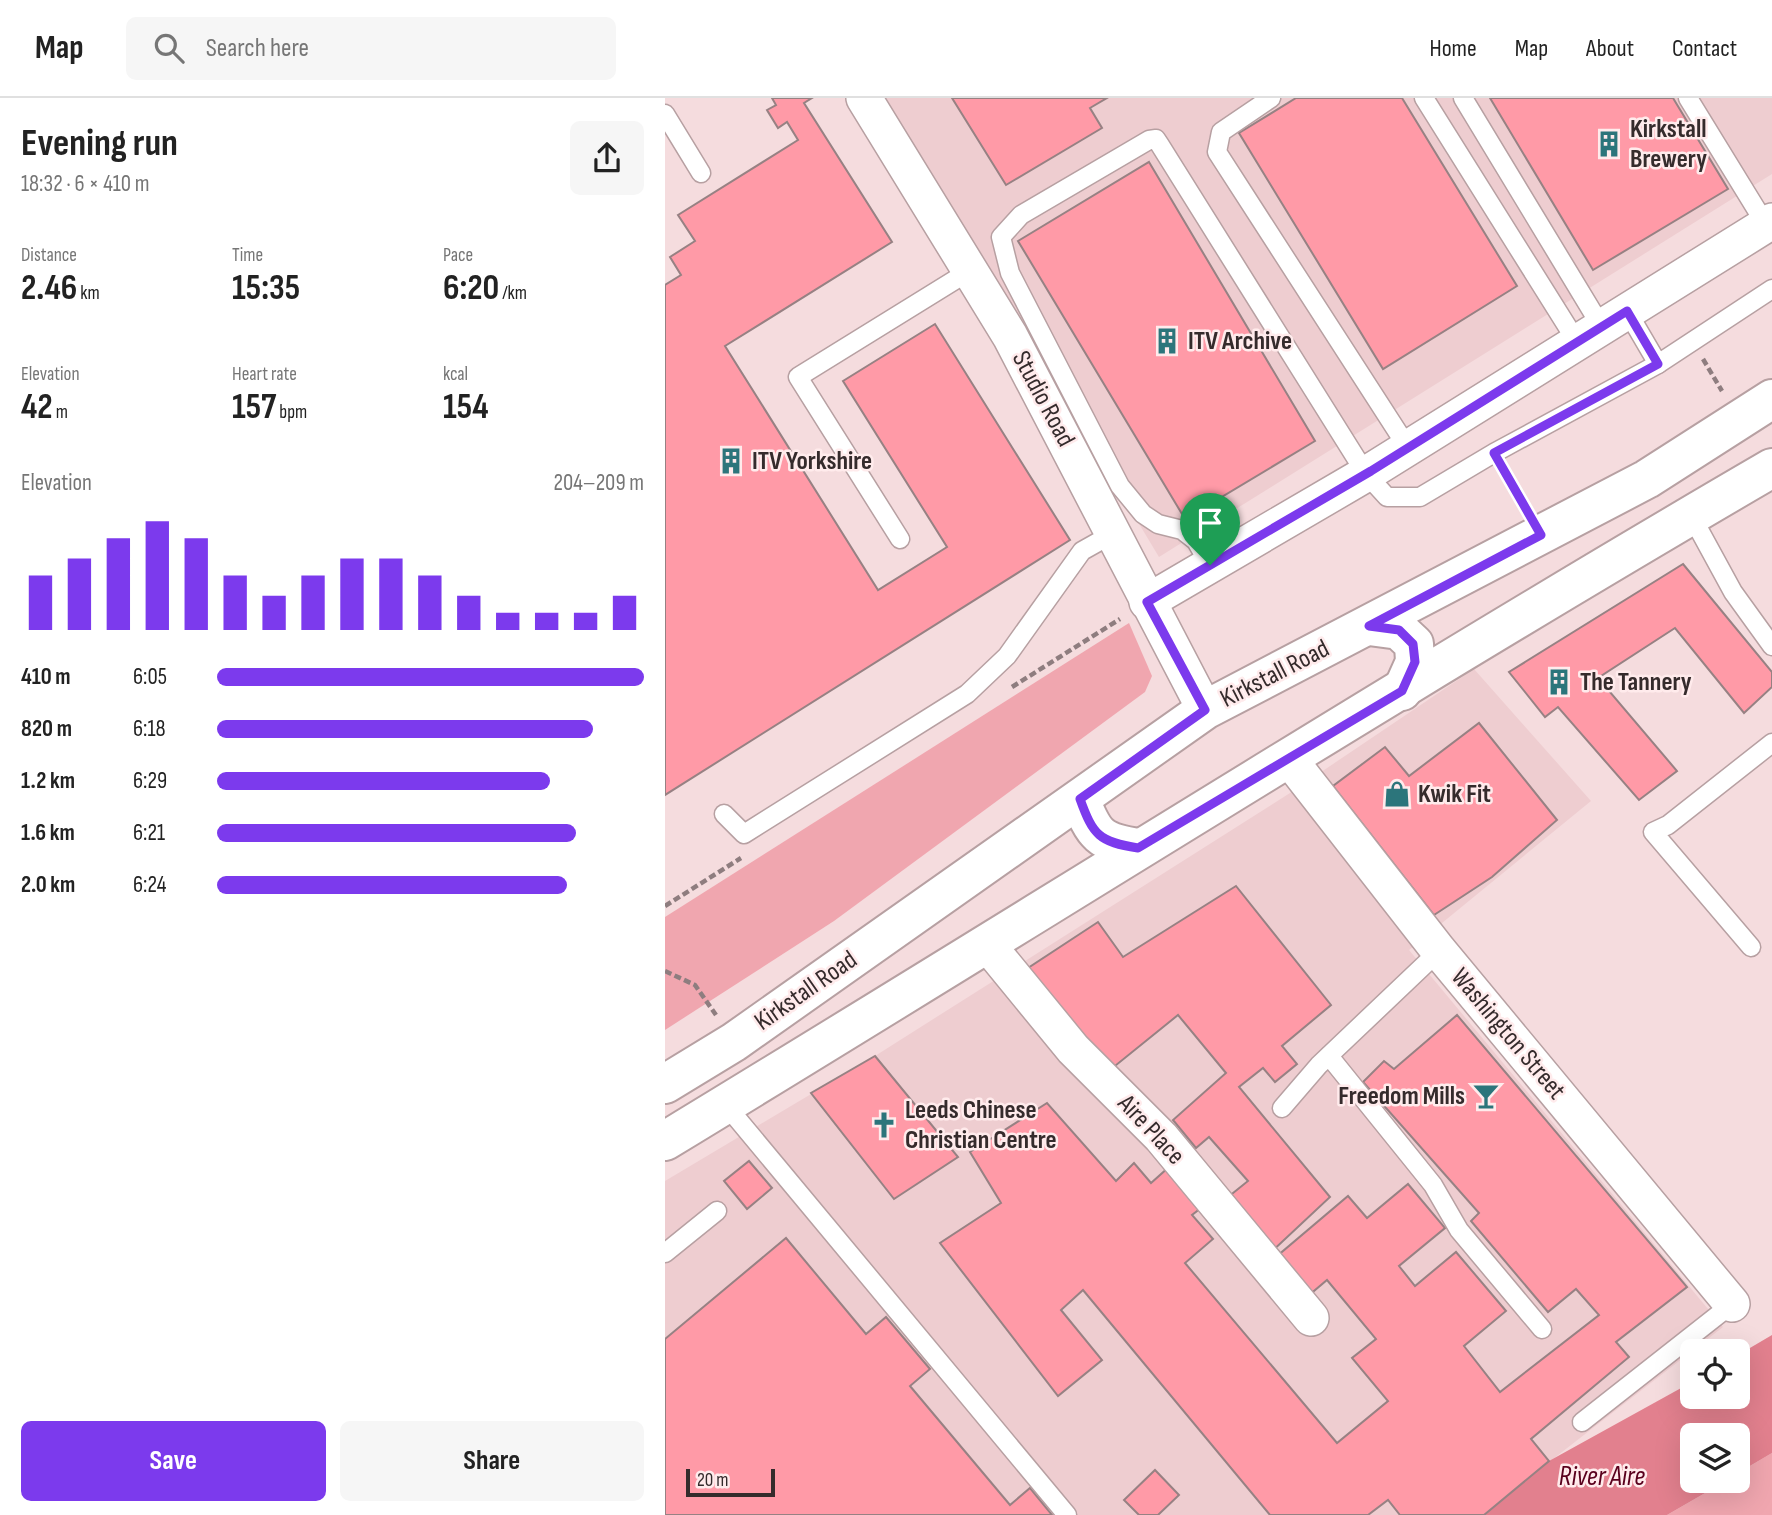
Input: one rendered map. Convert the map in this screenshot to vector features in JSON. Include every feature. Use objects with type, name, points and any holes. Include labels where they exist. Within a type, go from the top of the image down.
[{"type":"main road","name":"Kirkstall Road","points":[[665,1084],[734,1042],[1205,710],[1647,479],[1772,399]]},
{"type":"main road","name":"Kirkstall Road","points":[[665,1141],[1138,848],[1290,760],[1772,468]]},
{"type":"main road","points":[[1369,626],[1399,630],[1413,644],[1415,662],[1402,691]]},
{"type":"main road","points":[[1080,799],[1089,822],[1108,844],[1138,848]]},
{"type":"street","name":"Studio Road","points":[[864,98],[1010,336],[1205,710]]},
{"type":"street","points":[[1147,602],[1366,474],[1769,223]]},
{"type":"street","name":"Washington Street","points":[[1290,760],[1439,951],[1731,1304]]},
{"type":"street","name":"Aire Place","points":[[987,944],[1073,1049],[1161,1138],[1311,1318]]},
{"type":"lane","points":[[1271,98],[1221,132],[1217,152],[1408,448]]},
{"type":"lane","points":[[1424,98],[1602,326],[1658,364]]},
{"type":"lane","points":[[1463,98],[1602,326]]},
{"type":"lane","points":[[1688,98],[1769,223]]},
{"type":"lane","points":[[665,114],[701,173]]},
{"type":"lane","points":[[1210,565],[1196,541],[1182,530],[1158,524],[1143,514],[1120,486],[1010,273],[1003,252],[1001,237],[1021,215],[1137,147],[1156,139],[1366,474],[1387,497],[1420,497],[1494,453],[1658,364],[1772,289]]},
{"type":"lane","points":[[900,539],[798,377],[971,270]]},
{"type":"lane","points":[[1691,515],[1733,592],[1772,646]]},
{"type":"lane","points":[[725,814],[744,834],[967,694],[1007,656],[1082,551],[1114,533]]},
{"type":"lane","points":[[1751,947],[1653,832],[1668,825],[1772,743]]},
{"type":"lane","points":[[1282,1108],[1329,1056],[1439,951]]},
{"type":"lane","points":[[1329,1056],[1433,1185],[1459,1230],[1542,1329]]},
{"type":"lane","points":[[725,1104],[1066,1515]]},
{"type":"lane","points":[[665,1253],[717,1211]]},
{"type":"lane","points":[[1581,1422],[1731,1304]]},
{"type":"path","points":[[1494,453],[1541,535]]},
{"type":"path","points":[[665,906],[732,864]]},
{"type":"path","points":[[665,971],[695,985],[734,1042]]},
{"type":"shaded area","points":[[883,98],[1772,98],[1772,174],[1159,557]]},
{"type":"shaded area","points":[[1129,623],[1152,676],[1145,692],[834,921],[665,1030],[665,917]]},
{"type":"shaded area","points":[[1474,669],[1591,801],[1409,950],[1723,1327],[1708,1339],[1680,1339],[1680,1360],[1481,1515],[665,1515],[665,1181],[875,1056],[1290,793]]},
{"type":"shaded area","points":[[1772,1453],[1772,1515],[1667,1515],[1705,1493],[1750,1493],[1750,1466]]},
{"type":"water","name":"River Aire","points":[[1772,1335],[1772,1453],[1750,1466],[1750,1423],[1680,1423],[1680,1493],[1705,1493],[1667,1515],[1484,1515],[1549,1461],[1680,1389],[1680,1409],[1750,1409],[1750,1348]]},
{"type":"building","name":"ITV Yorkshire","points":[[772,98],[812,98],[804,103],[892,242],[725,346],[878,590],[947,547],[843,381],[935,324],[1070,540],[665,795],[665,285],[681,275],[670,257],[695,241],[678,215],[798,140],[787,122],[778,128],[767,110],[776,105]]},
{"type":"building","points":[[952,98],[1107,98],[1090,108],[1102,128],[1006,185]]},
{"type":"building","points":[[1296,98],[1402,98],[1517,286],[1383,369],[1239,133]]},
{"type":"building","name":"Kirkstall Brewery","points":[[1490,98],[1673,98],[1728,189],[1593,270]]},
{"type":"building","name":"ITV Archive","points":[[1149,162],[1315,441],[1185,519],[1018,241]]},
{"type":"building","name":"The Tannery","points":[[1683,564],[1772,672],[1772,687],[1744,713],[1675,628],[1598,678],[1677,771],[1639,800],[1558,707],[1545,717],[1509,672]]},
{"type":"building","points":[[1479,723],[1557,820],[1492,877],[1434,915],[1333,786],[1385,747],[1409,776]]},
{"type":"building","points":[[1236,886],[1331,1005],[1282,1046],[1297,1064],[1275,1082],[1263,1068],[1239,1087],[1330,1197],[1267,1256],[1222,1202],[1248,1181],[1209,1137],[1196,1148],[1173,1120],[1226,1073],[1178,1015],[1110,1070],[1022,972],[1098,922],[1123,957]]},
{"type":"building","points":[[1457,1015],[1687,1287],[1616,1342],[1629,1357],[1531,1439],[1549,1461],[1484,1515],[1400,1515],[1388,1500],[1368,1515],[1270,1515],[1083,1290],[1061,1310],[1102,1360],[1058,1396],[940,1243],[1001,1203],[970,1152],[1047,1103],[1116,1181],[1134,1163],[1151,1183],[1169,1167],[1205,1205],[1192,1215],[1213,1239],[1185,1263],[1337,1443],[1388,1401],[1352,1358],[1376,1339],[1327,1280],[1308,1296],[1276,1257],[1348,1196],[1367,1218],[1408,1184],[1445,1228],[1399,1266],[1415,1286],[1456,1252],[1506,1311],[1464,1346],[1500,1392],[1599,1315],[1576,1289],[1548,1312],[1471,1221],[1479,1213],[1363,1082],[1384,1061],[1394,1069]]},
{"type":"building","name":"Leeds Chinese Christian Centre","points":[[875,1056],[958,1157],[894,1199],[811,1093]]},
{"type":"building","points":[[749,1161],[772,1188],[747,1209],[724,1181]]},
{"type":"building","points":[[786,1238],[866,1334],[886,1317],[930,1369],[910,1386],[1010,1505],[1030,1488],[1052,1515],[665,1515],[665,1339]]},
{"type":"building","points":[[1155,1470],[1179,1495],[1158,1515],[1139,1515],[1124,1500]]},
{"type":"place","name":"Kirkstall Brewery","points":[[1609,144]]},
{"type":"place","name":"ITV Archive","points":[[1167,341]]},
{"type":"place","name":"ITV Yorkshire","points":[[731,461]]},
{"type":"place","name":"The Tannery","points":[[1559,682]]},
{"type":"place","name":"Kwik Fit","points":[[1397,794]]},
{"type":"place","name":"Freedom Mills","points":[[1486,1096]]},
{"type":"place","name":"Leeds Chinese Christian Centre","points":[[884,1125]]},
{"type":"route","points":[[1627,311],[1658,364],[1494,453],[1541,535],[1369,626],[1399,630],[1413,644],[1415,662],[1402,691],[1138,848],[1108,844],[1089,822],[1080,799],[1205,710],[1147,602],[1210,565],[1371,471],[1627,311]]}]
